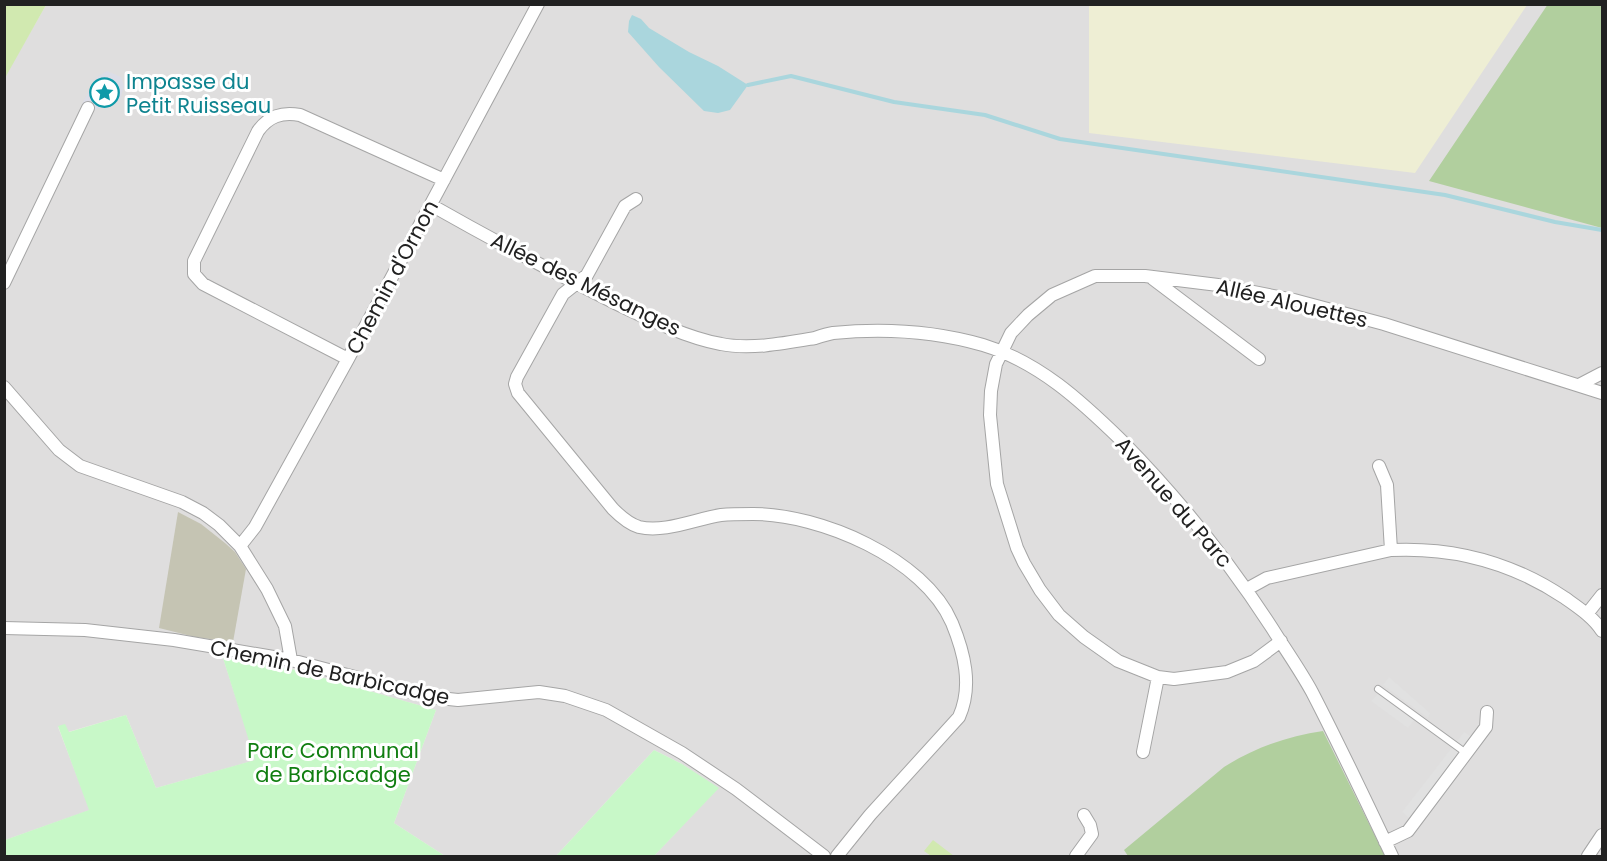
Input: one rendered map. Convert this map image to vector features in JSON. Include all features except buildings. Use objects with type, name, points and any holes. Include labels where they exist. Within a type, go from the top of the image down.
[{"type":"street","name":"Chemin d'Ornon","points":[[240,546],[255,527],[348,359],[538,4]]},
{"type":"street","points":[[4,283],[88,108]]},
{"type":"street","points":[[348,359],[204,284],[194,274],[194,261],[258,131],[274,116],[289,113],[300,115],[444,180]]},
{"type":"street","points":[[636,199],[625,206],[587,274],[563,294],[517,378],[515,384],[518,393],[619,515],[633,524],[661,527],[722,515],[755,514],[814,523],[854,539],[908,568],[927,585],[950,619],[961,649],[966,674],[966,693],[959,717],[870,815],[837,856]]},
{"type":"street","name":"Allée des Mésanges","points":[[431,205],[576,283],[658,322],[721,344],[749,346],[818,337]]},
{"type":"street","name":"Allée Alouettes","points":[[1158,677],[1118,661],[1084,637],[1059,615],[1024,563],[1008,523],[997,484],[990,415],[996,363],[1011,333],[1052,295],[1095,276],[1152,278],[1218,285],[1294,300],[1383,324],[1580,384],[1602,393]]},
{"type":"street","points":[[1152,278],[1259,359]]},
{"type":"street","name":"Avenue du Parc","points":[[818,337],[829,333],[872,330],[915,331],[956,338],[1001,352],[1061,384],[1091,410],[1185,509],[1247,589],[1311,690],[1392,856]]},
{"type":"street","points":[[1580,384],[1602,373]]},
{"type":"street","points":[[4,387],[59,450],[70,459],[92,471],[174,499],[203,513],[219,525],[240,546],[267,589],[285,626],[291,660]]},
{"type":"street","points":[[1379,466],[1387,486],[1391,550]]},
{"type":"street","points":[[1247,589],[1267,578],[1391,550],[1408,549],[1451,553],[1492,561],[1544,584],[1587,614],[1602,631]]},
{"type":"street","points":[[1587,614],[1602,595]]},
{"type":"street","name":"Chemin de Barbicadge","points":[[4,628],[85,630],[149,637],[291,660],[430,697],[458,700],[539,692],[565,696],[588,703],[625,720],[704,767],[824,856]]},
{"type":"street","points":[[1143,752],[1158,677],[1174,679],[1227,672],[1254,661],[1281,641]]},
{"type":"street","points":[[1385,842],[1408,831],[1486,727],[1487,712]]},
{"type":"street","points":[[1076,856],[1092,834],[1084,815]]},
{"type":"street","points":[[1588,856],[1602,835]]},
{"type":"lane","points":[[1378,689],[1466,753]]},
{"type":"shaded area","points":[[46,5],[1602,5],[1602,856],[654,856],[718,788],[682,764],[654,750],[556,856],[445,856],[394,823],[436,710],[296,670],[223,658],[256,760],[156,788],[126,715],[68,732],[65,725],[58,727],[90,810],[5,840],[4,78]]},
{"type":"shaded area","name":"Impasse du Petit Ruisseau","points":[[107,71],[121,77],[124,86],[120,100],[94,110],[88,108],[82,104],[97,77]]},
{"type":"shaded area","points":[[178,512],[201,524],[225,543],[235,552],[246,569],[233,642],[195,637],[159,628]]},
{"type":"shaded area","points":[[1389,677],[1430,713],[1428,718],[1383,685]]},
{"type":"shaded area","points":[[1378,694],[1414,720],[1408,728],[1371,701]]},
{"type":"shaded area","points":[[1464,732],[1472,737],[1409,818],[1402,812]]},
{"type":"green space","points":[[1089,4],[1527,5],[1415,173],[1089,133]]},
{"type":"green space","points":[[1548,4],[1602,5],[1602,228],[1429,181]]},
{"type":"green space","points":[[4,5],[46,5],[5,78]]},
{"type":"green space","name":"Parc Communal de Barbicadge","points":[[223,658],[296,670],[436,710],[394,823],[445,856],[5,856],[5,840],[89,810],[58,726],[65,724],[69,732],[126,715],[156,788],[255,760]]},
{"type":"green space","points":[[1323,731],[1385,856],[1128,856],[1124,850],[1224,767],[1272,744]]},
{"type":"green space","points":[[654,750],[682,764],[719,788],[654,856],[556,856]]},
{"type":"green space","points":[[933,840],[954,856],[931,856],[924,851]]},
{"type":"water","points":[[632,15],[641,19],[649,28],[748,85],[730,110],[718,113],[704,111],[659,67],[628,32]]},
{"type":"waterway","points":[[748,85],[791,76],[894,102],[985,115],[1060,139],[1445,195],[1555,222],[1602,230]]},
{"type":"place","name":"Impasse du Petit Ruisseau","points":[[105,93]]}]
